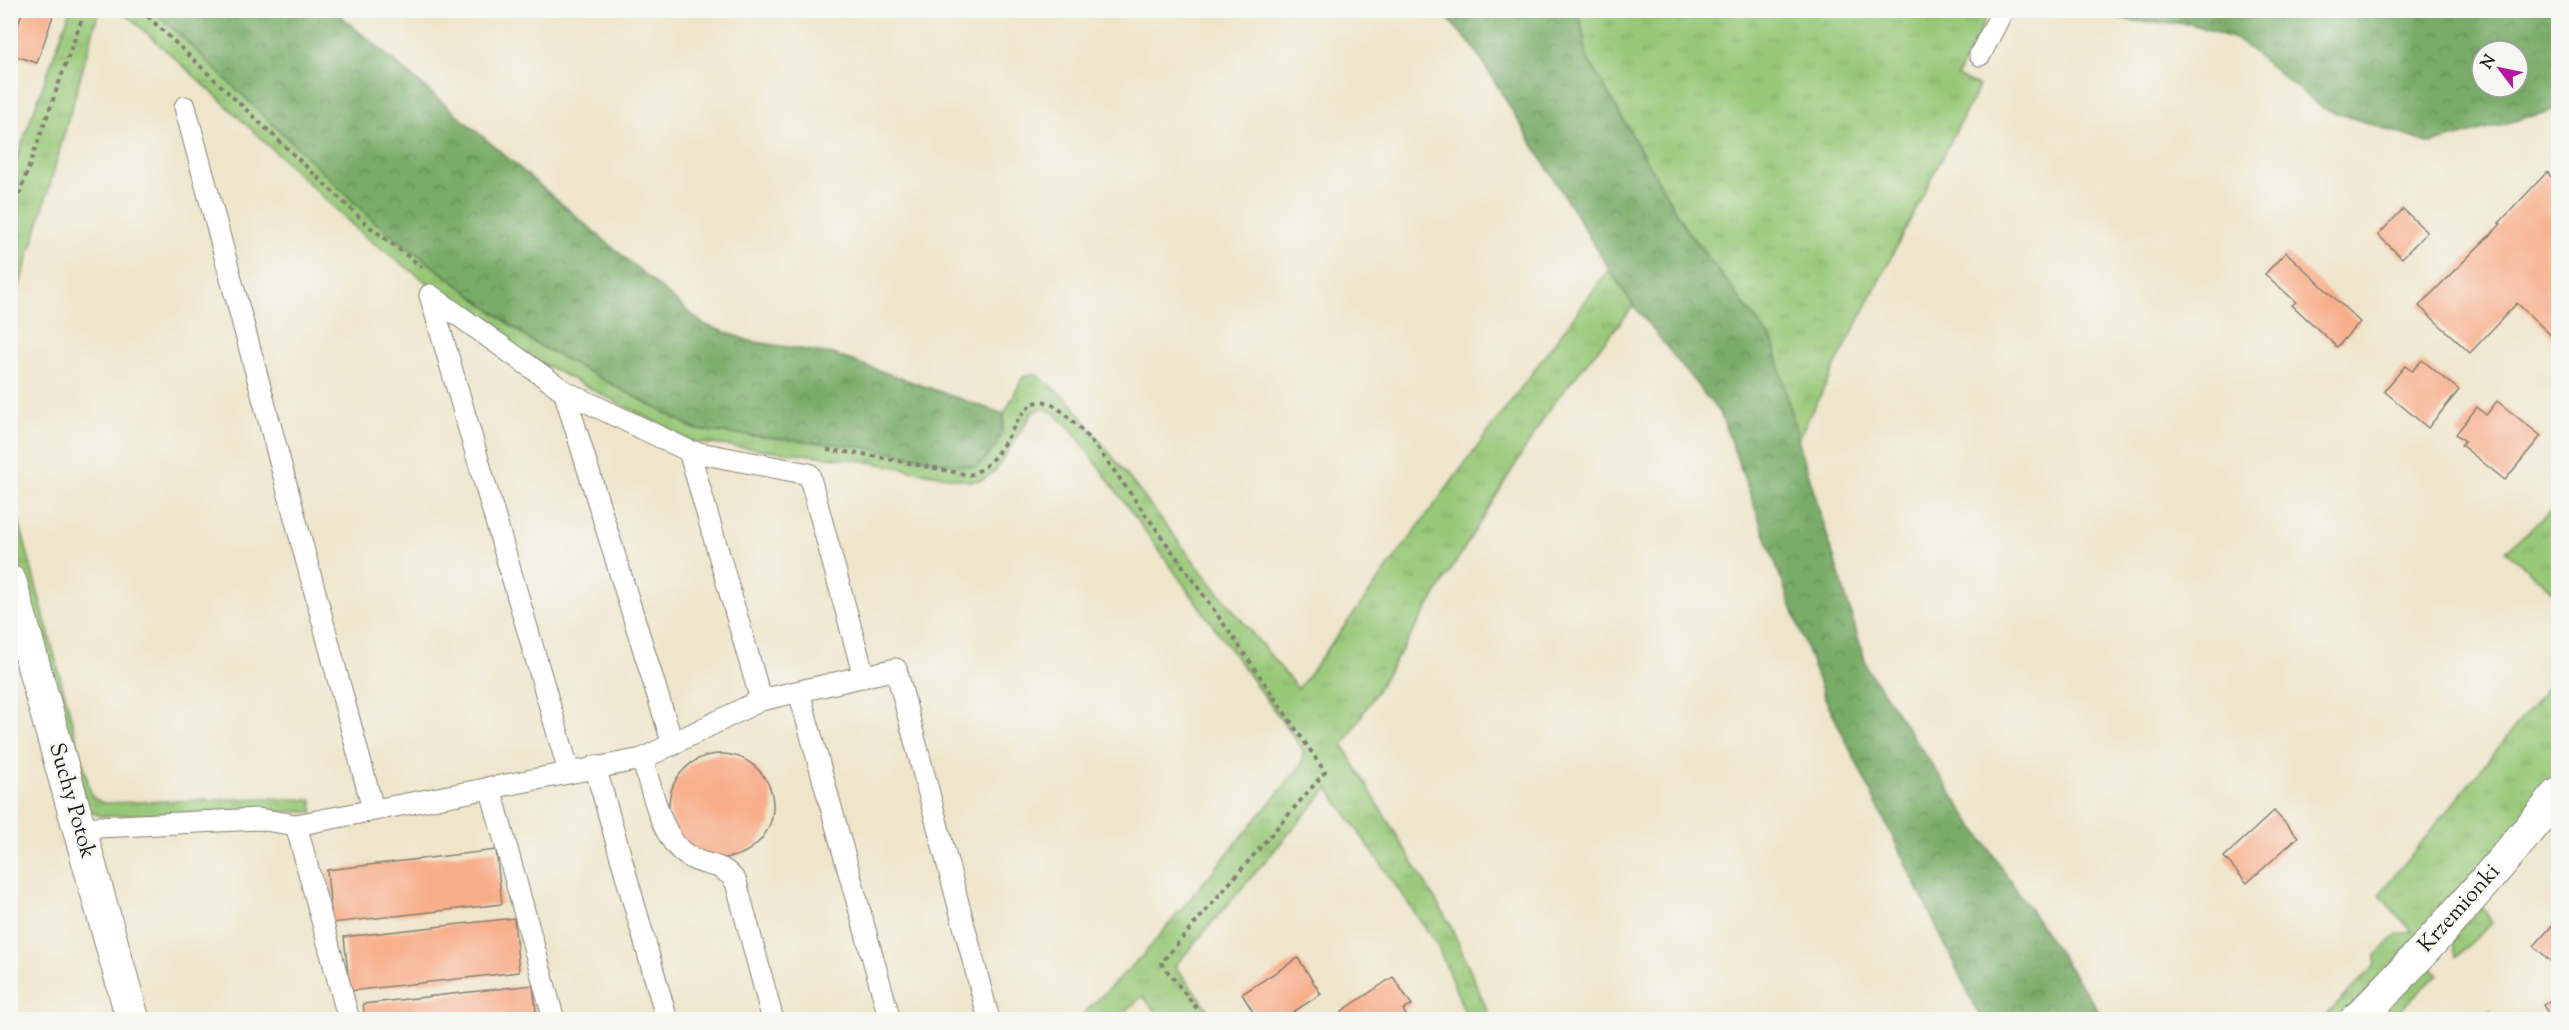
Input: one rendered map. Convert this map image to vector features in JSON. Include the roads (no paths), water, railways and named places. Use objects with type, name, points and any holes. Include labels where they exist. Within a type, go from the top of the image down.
[{"type":"street","name":"Suchy Potok","points":[[10,582],[133,1020]]},
{"type":"street","name":"Krzemionki","points":[[2357,1020],[2484,884],[2559,795]]},
{"type":"lane","points":[[1980,55],[2003,10]]},
{"type":"lane","points":[[185,107],[373,809]]},
{"type":"lane","points":[[568,772],[430,295],[564,391],[688,451],[809,474],[864,677]]},
{"type":"lane","points":[[564,391],[673,746]]},
{"type":"lane","points":[[688,451],[761,700]]},
{"type":"lane","points":[[79,828],[258,819],[296,825],[595,766],[642,759],[673,746],[761,700],[896,669],[989,1020]]},
{"type":"lane","points":[[799,692],[890,1020]]},
{"type":"lane","points":[[642,759],[670,838],[686,855],[699,861],[724,867],[736,882],[772,1020]]},
{"type":"lane","points":[[595,766],[667,1020]]},
{"type":"lane","points":[[490,787],[554,1020]]},
{"type":"lane","points":[[296,825],[349,1020]]}]
